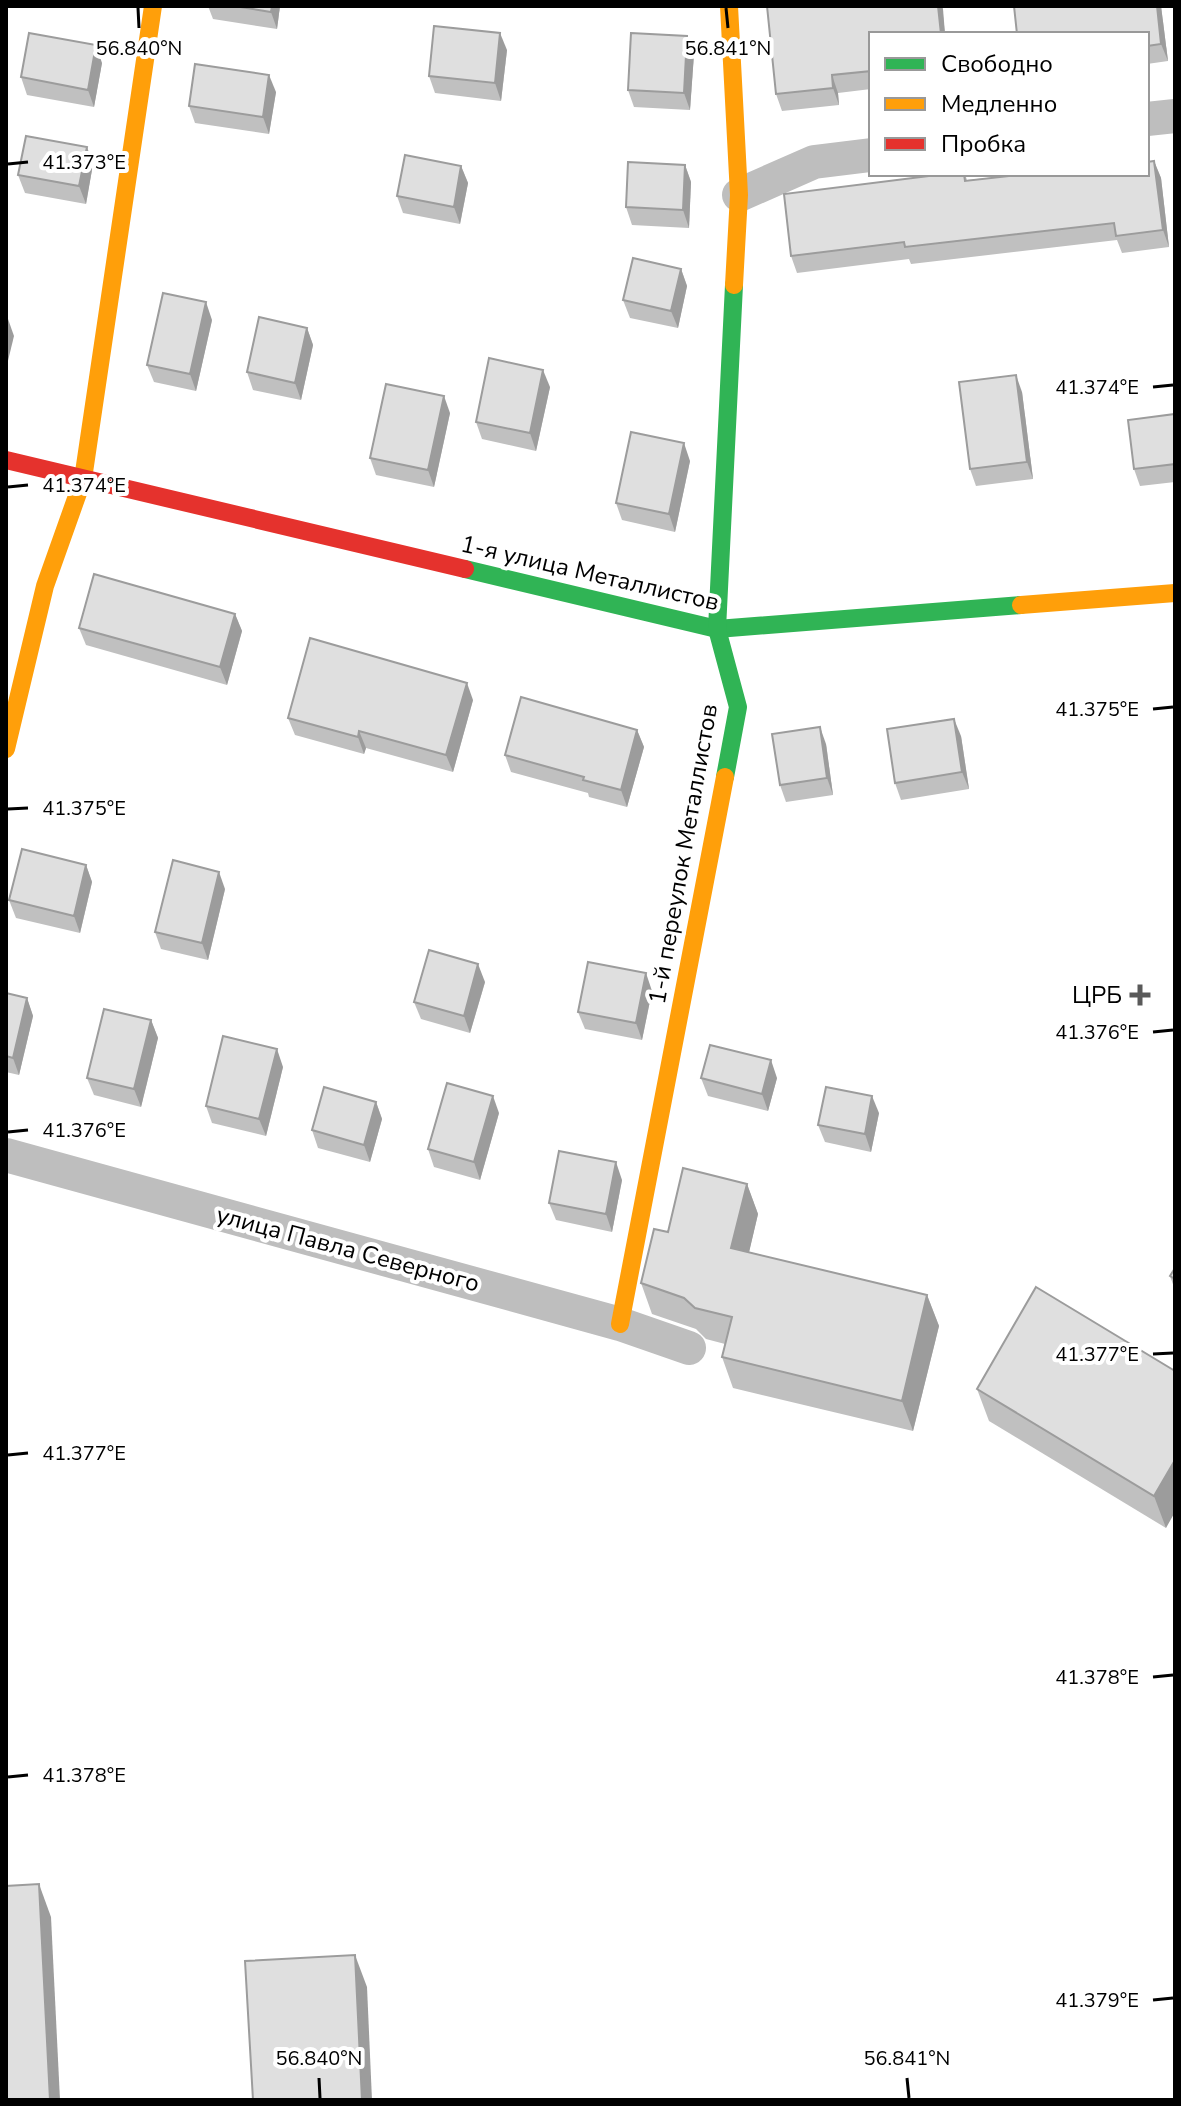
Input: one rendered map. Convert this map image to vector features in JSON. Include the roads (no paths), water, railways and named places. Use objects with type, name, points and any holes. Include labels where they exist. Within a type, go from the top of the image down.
[{"type":"street","points":[[6,749],[45,586],[83,479],[153,6]]},
{"type":"street","name":"1-й переулок Металлистов","points":[[620,1324],[738,707],[717,629],[739,195],[729,6]]},
{"type":"street","points":[[1149,119],[1175,116]]},
{"type":"street","points":[[739,195],[814,162],[869,155]]},
{"type":"street","name":"1-я улица Металлистов","points":[[6,460],[717,629],[1175,593]]},
{"type":"street","name":"улица Павла Северного","points":[[6,1155],[620,1324],[689,1348]]},
{"type":"place","name":"ЦРБ","points":[[1140,995]]}]
